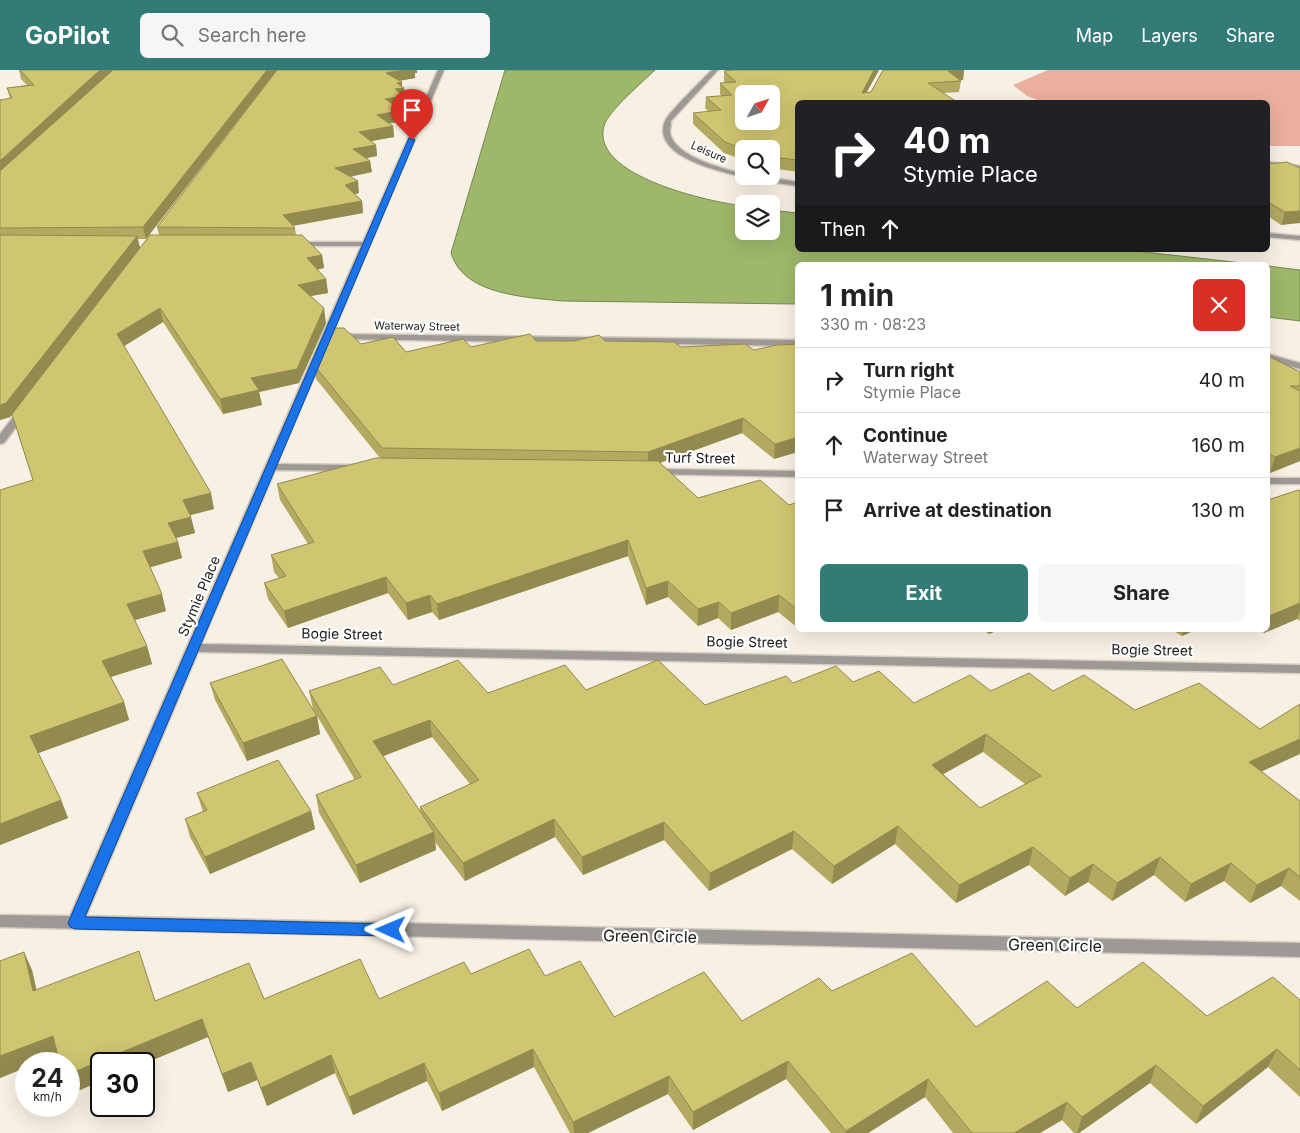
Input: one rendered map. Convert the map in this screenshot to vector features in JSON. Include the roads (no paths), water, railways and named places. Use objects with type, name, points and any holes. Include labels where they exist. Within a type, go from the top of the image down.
[{"type":"street","points":[[326,337],[441,70]]},
{"type":"street","name":"Leisure","points":[[715,70],[668,121],[666,134],[677,149],[689,157],[704,164],[735,173]]},
{"type":"street","points":[[1270,164],[1300,168]]},
{"type":"street","name":"Leisure","points":[[780,181],[795,184]]},
{"type":"street","points":[[1270,235],[1300,238]]},
{"type":"street","points":[[288,244],[367,244]]},
{"type":"street","name":"Waterway Street","points":[[326,337],[795,343]]},
{"type":"street","name":"Stymie Place","points":[[75,923],[326,337]]},
{"type":"street","points":[[1270,358],[1300,366]]},
{"type":"street","points":[[0,441],[30,402]]},
{"type":"street","points":[[271,467],[361,468]]},
{"type":"street","name":"Turf Street","points":[[639,472],[795,474]]},
{"type":"street","points":[[1270,481],[1300,481]]},
{"type":"street","name":"Bogie Street","points":[[193,648],[1300,669]]},
{"type":"street","name":"Green Circle","points":[[0,921],[1300,950]]}]
